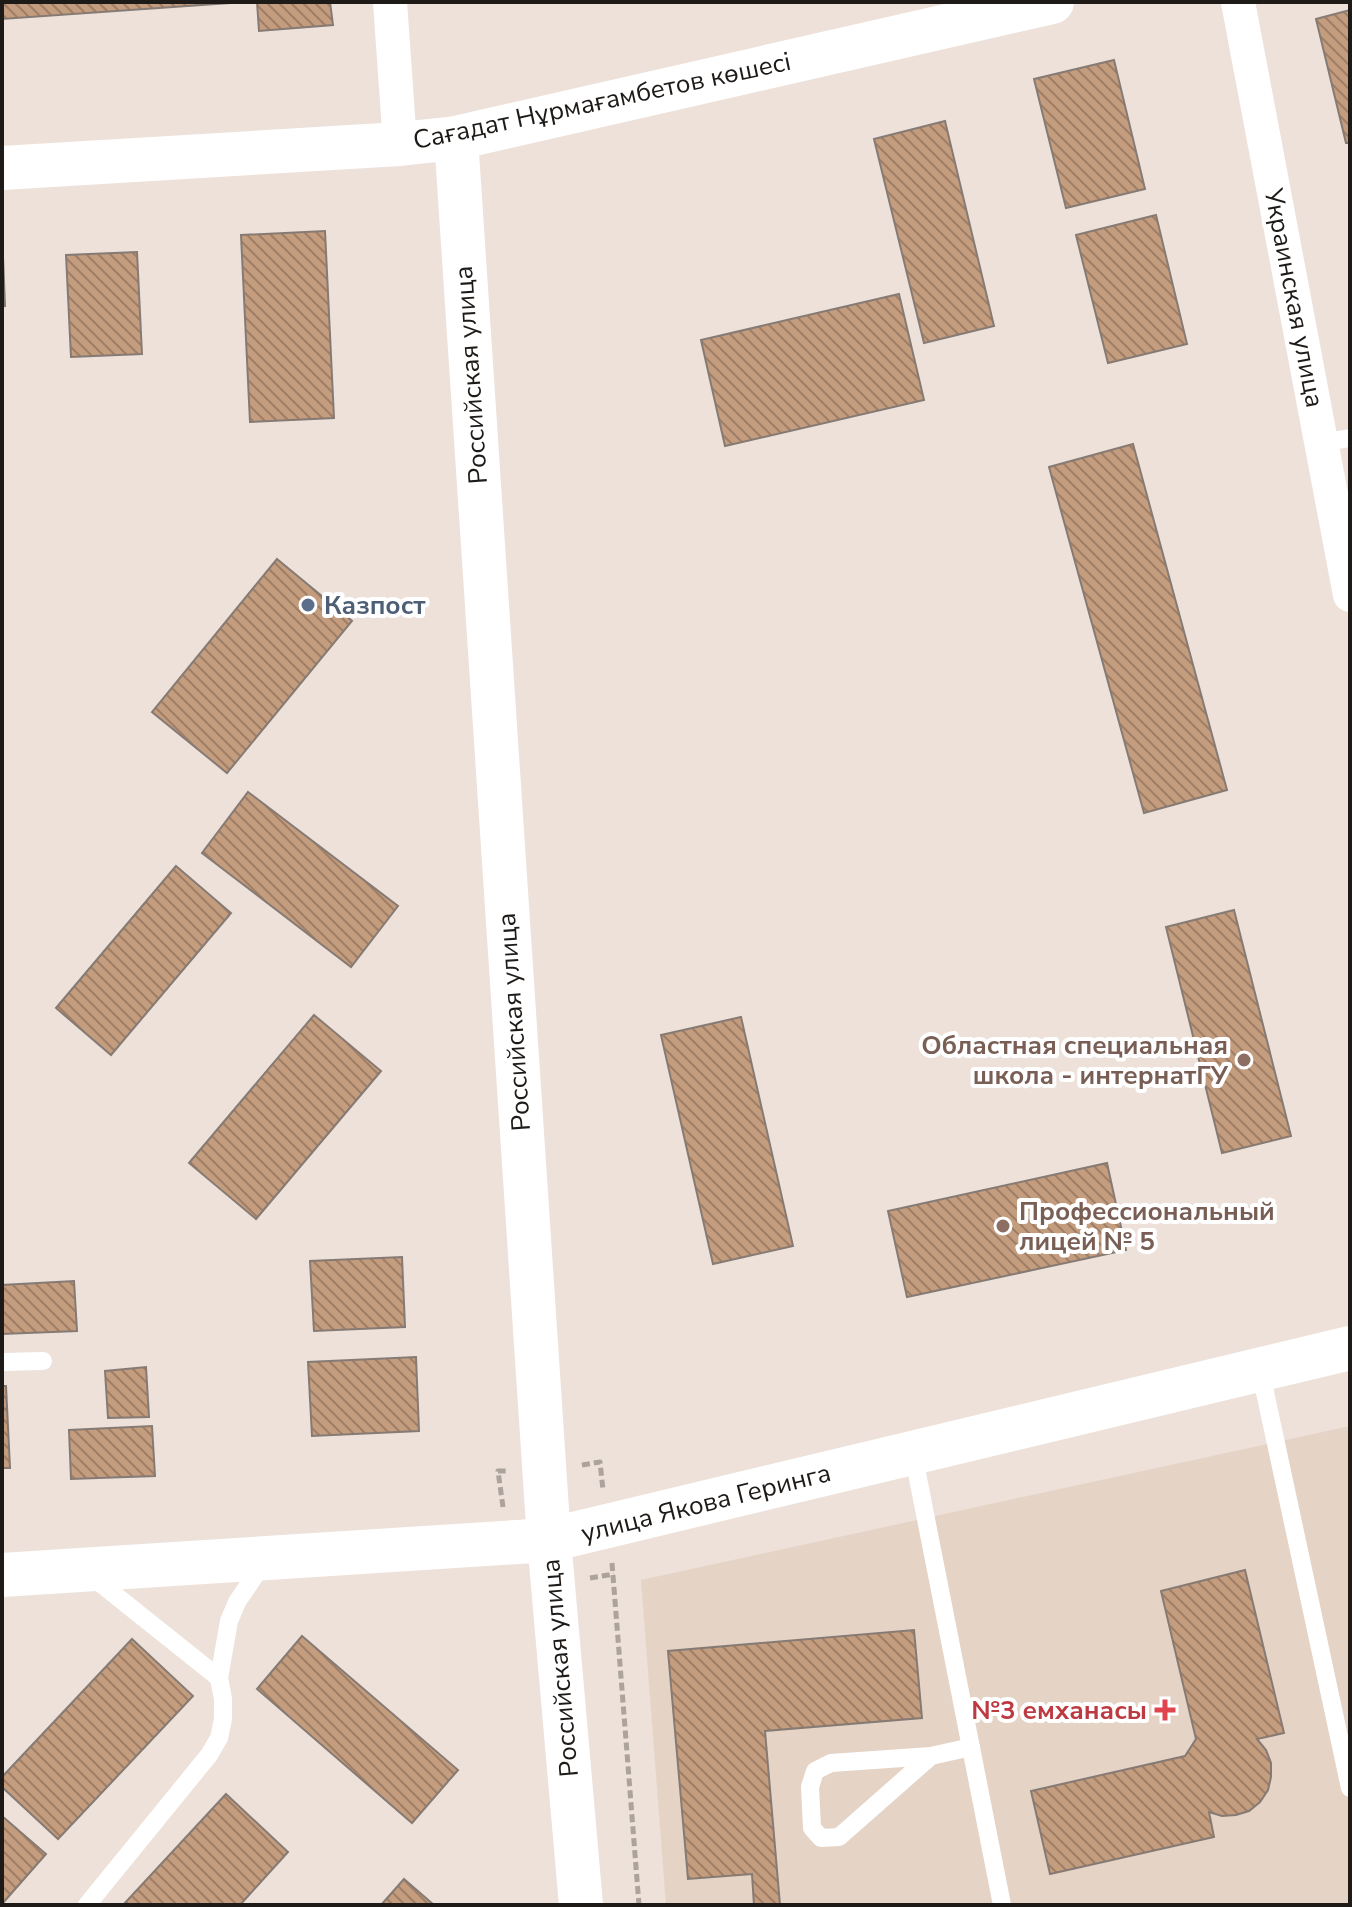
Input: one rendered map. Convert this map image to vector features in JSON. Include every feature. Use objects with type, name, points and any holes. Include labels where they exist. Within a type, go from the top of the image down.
[{"type":"street","points":[[390,2],[400,144]]},
{"type":"street","name":"Сағадат Нұрмағамбетов көшесі","points":[[2,168],[456,138],[1052,2]]},
{"type":"street","name":"Украинская улица","points":[[1238,2],[1336,440],[1350,595]]},
{"type":"street","name":"Российская улица","points":[[456,138],[549,1540],[581,1905]]},
{"type":"street","name":"улица Якова Геринга","points":[[2,1575],[549,1540],[1350,1348]]},
{"type":"lane","points":[[2,1362],[43,1361]]},
{"type":"lane","points":[[1260,1369],[1350,1788]]},
{"type":"lane","points":[[913,1453],[1002,1905]]},
{"type":"lane","points":[[87,1905],[209,1755],[219,1738],[223,1699],[219,1678],[229,1621],[237,1602],[268,1558]]},
{"type":"lane","points":[[84,1570],[219,1678]]},
{"type":"lane","points":[[931,1756],[839,1837],[821,1838],[812,1828],[810,1787],[815,1771],[831,1763],[931,1756],[971,1747]]},
{"type":"path","points":[[614,1574],[639,1905]]},
{"type":"shaded area","points":[[1350,1426],[1350,1905],[666,1905],[641,1580]]},
{"type":"building","points":[[2,2],[245,2],[2,19]]},
{"type":"building","points":[[257,2],[330,2],[333,25],[259,31]]},
{"type":"building","points":[[1350,10],[1350,143],[1346,143],[1316,19]]},
{"type":"building","points":[[1114,60],[1145,189],[1066,208],[1034,79]]},
{"type":"building","points":[[945,121],[994,326],[924,343],[874,139]]},
{"type":"building","points":[[1156,215],[1187,344],[1108,363],[1076,235]]},
{"type":"building","points":[[325,231],[334,418],[250,422],[241,235]]},
{"type":"building","points":[[2,233],[5,306],[2,306]]},
{"type":"building","points":[[137,252],[142,354],[71,357],[66,255]]},
{"type":"building","points":[[899,294],[924,400],[725,446],[701,340]]},
{"type":"building","points":[[1133,444],[1227,790],[1144,813],[1049,467]]},
{"type":"building","points":[[277,559],[352,621],[227,773],[152,712]]},
{"type":"building","points":[[248,792],[398,906],[351,967],[202,853]]},
{"type":"building","points":[[176,866],[231,913],[111,1055],[56,1008]]},
{"type":"building","points":[[1234,910],[1291,1136],[1222,1153],[1166,927]]},
{"type":"building","points":[[314,1015],[381,1071],[256,1219],[189,1163]]},
{"type":"building","points":[[741,1017],[793,1246],[713,1264],[661,1035]]},
{"type":"building","points":[[1107,1163],[1126,1250],[907,1297],[888,1211]]},
{"type":"building","points":[[402,1257],[405,1327],[314,1331],[310,1261]]},
{"type":"building","points":[[74,1281],[77,1331],[2,1334],[2,1285]]},
{"type":"building","points":[[416,1357],[419,1431],[312,1436],[308,1362]]},
{"type":"building","points":[[146,1367],[149,1417],[108,1418],[105,1371]]},
{"type":"building","points":[[2,1386],[6,1386],[10,1468],[2,1468]]},
{"type":"building","points":[[152,1426],[155,1476],[71,1479],[69,1430]]},
{"type":"building","points":[[1245,1570],[1284,1733],[1257,1739],[1271,1763],[1268,1790],[1249,1811],[1222,1816],[1209,1812],[1214,1837],[1050,1874],[1031,1791],[1185,1756],[1196,1739],[1161,1591]]},
{"type":"building","points":[[914,1630],[922,1718],[765,1731],[780,1905],[754,1905],[752,1874],[688,1879],[668,1651]]},
{"type":"building","points":[[302,1636],[458,1770],[412,1823],[257,1689]]},
{"type":"building","points":[[132,1639],[193,1696],[58,1839],[2,1787],[2,1777]]},
{"type":"building","points":[[226,1794],[288,1852],[240,1905],[123,1905]]},
{"type":"building","points":[[2,1816],[46,1854],[2,1904]]},
{"type":"building","points":[[404,1879],[434,1905],[381,1905]]},
{"type":"place","name":"Казпост","points":[[308,605]]},
{"type":"place","name":"Областная специальная школа - интернатГУ","points":[[1244,1060]]},
{"type":"place","name":"Профессиональный лицей № 5","points":[[1003,1226]]},
{"type":"place","name":"№3 емханасы","points":[[1165,1710]]}]
